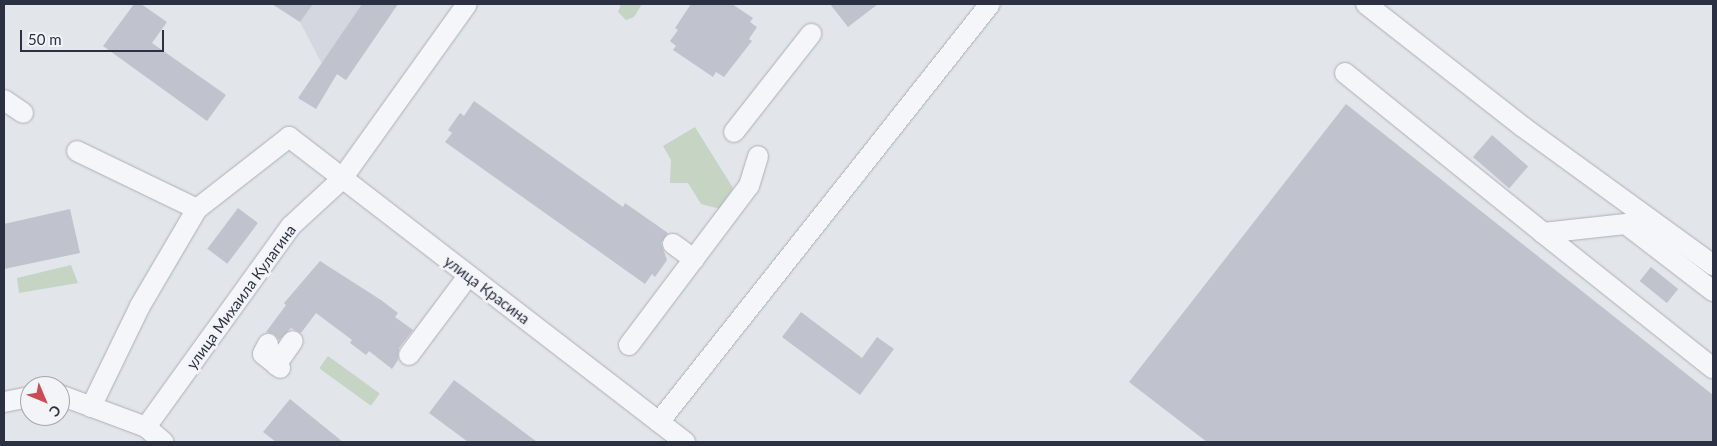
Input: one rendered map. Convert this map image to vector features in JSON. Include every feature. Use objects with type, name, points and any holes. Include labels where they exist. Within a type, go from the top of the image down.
[{"type":"street","name":"улица Михаила Кулагина","points":[[146,427],[291,226],[341,180],[468,4]]},
{"type":"street","points":[[660,422],[990,4]]},
{"type":"street","points":[[1366,4],[1523,127],[1713,265]]},
{"type":"street","points":[[734,132],[811,34]]},
{"type":"street","points":[[1345,73],[1713,368]]},
{"type":"street","points":[[4,100],[23,113]]},
{"type":"street","name":"улица Красина","points":[[197,209],[290,137],[341,180],[685,442]]},
{"type":"street","points":[[77,151],[197,209],[140,306],[92,407]]},
{"type":"street","points":[[629,345],[749,186],[758,156]]},
{"type":"street","points":[[1543,233],[1626,224],[1713,291]]},
{"type":"street","points":[[673,244],[694,259]]},
{"type":"street","points":[[409,355],[468,276]]},
{"type":"street","points":[[268,344],[263,354],[278,366],[293,341]]},
{"type":"street","points":[[4,402],[20,399]]},
{"type":"street","points":[[70,399],[146,427],[163,442]]},
{"type":"shaded area","points":[[272,4],[398,4],[346,80],[322,64],[300,22]]},
{"type":"green space","points":[[621,4],[642,4],[634,17],[626,20],[618,12]]},
{"type":"green space","points":[[695,127],[733,188],[720,209],[701,204],[688,183],[670,183],[671,160],[663,146]]},
{"type":"green space","points":[[71,265],[78,283],[19,293],[17,278]]},
{"type":"green space","points":[[328,356],[380,394],[371,406],[319,368]]},
{"type":"building","points":[[134,4],[141,4],[167,22],[152,43],[226,95],[207,121],[103,46]]},
{"type":"building","points":[[272,4],[313,4],[300,22]]},
{"type":"building","points":[[362,4],[398,4],[346,80],[337,74],[316,109],[298,98]]},
{"type":"building","points":[[691,4],[732,4],[753,18],[750,22],[757,27],[749,39],[752,41],[724,77],[716,72],[713,77],[673,50],[676,46],[670,41],[678,30],[675,28]]},
{"type":"building","points":[[830,4],[878,4],[848,27]]},
{"type":"building","points":[[474,101],[623,207],[625,203],[668,233],[661,243],[667,260],[655,277],[652,274],[645,284],[445,142],[452,133],[448,130],[460,113],[464,116]]},
{"type":"building","points":[[1346,104],[1713,395],[1713,442],[1207,442],[1129,382]]},
{"type":"building","points":[[1492,135],[1528,166],[1509,188],[1473,157]]},
{"type":"building","points":[[238,208],[258,223],[227,264],[207,249]]},
{"type":"building","points":[[70,209],[80,253],[4,269],[4,224]]},
{"type":"building","points":[[320,261],[381,300],[398,313],[395,317],[413,330],[399,348],[398,360],[392,369],[369,351],[366,355],[350,343],[352,340],[316,313],[301,333],[291,328],[279,340],[274,334],[266,332],[286,305],[284,303]]},
{"type":"building","points":[[1651,267],[1678,289],[1667,303],[1640,281]]},
{"type":"building","points":[[801,312],[862,358],[877,337],[894,349],[860,395],[782,337]]},
{"type":"building","points":[[454,380],[537,442],[468,442],[429,413]]},
{"type":"building","points":[[290,399],[343,442],[276,442],[263,432]]}]
